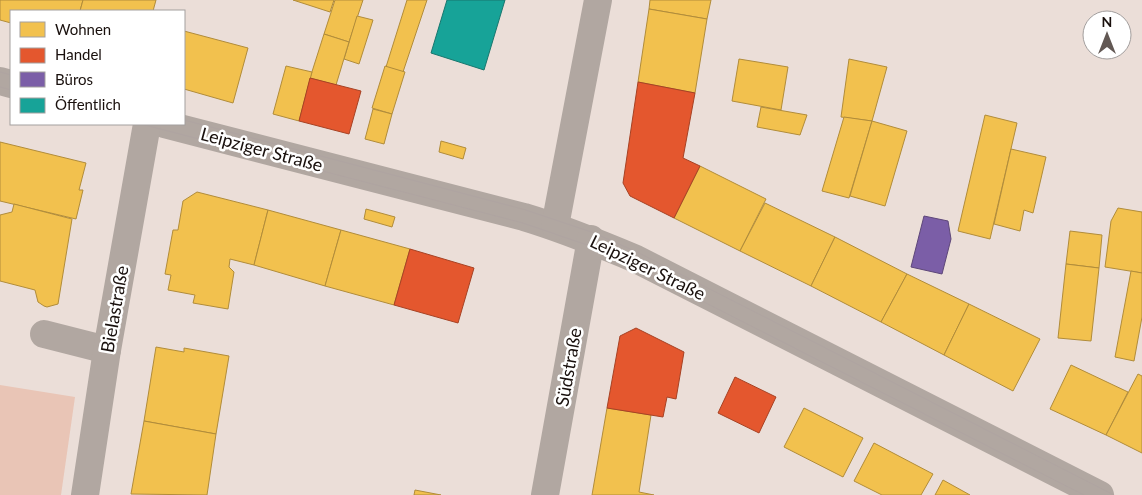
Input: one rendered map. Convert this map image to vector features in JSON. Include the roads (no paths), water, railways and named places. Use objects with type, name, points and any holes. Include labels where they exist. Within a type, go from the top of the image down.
[{"type":"street","points":[[555,226],[598,0]]},
{"type":"street","name":"Bielastraße","points":[[85,495],[107,350],[148,125]]},
{"type":"street","name":"Leipziger Straße","points":[[168,125],[555,226],[592,239],[636,259],[1100,495]]},
{"type":"street","name":"Südstraße","points":[[546,495],[592,239]]},
{"type":"street","points":[[44,334],[107,350]]},
{"type":"tram line","points":[[0,72],[10,75]]},
{"type":"tram line","points":[[0,87],[10,90]]},
{"type":"tram line","points":[[185,120],[526,210],[594,233],[639,253],[1114,495]]},
{"type":"tram line","points":[[145,125],[523,223],[587,245],[633,266],[1084,495]]}]
